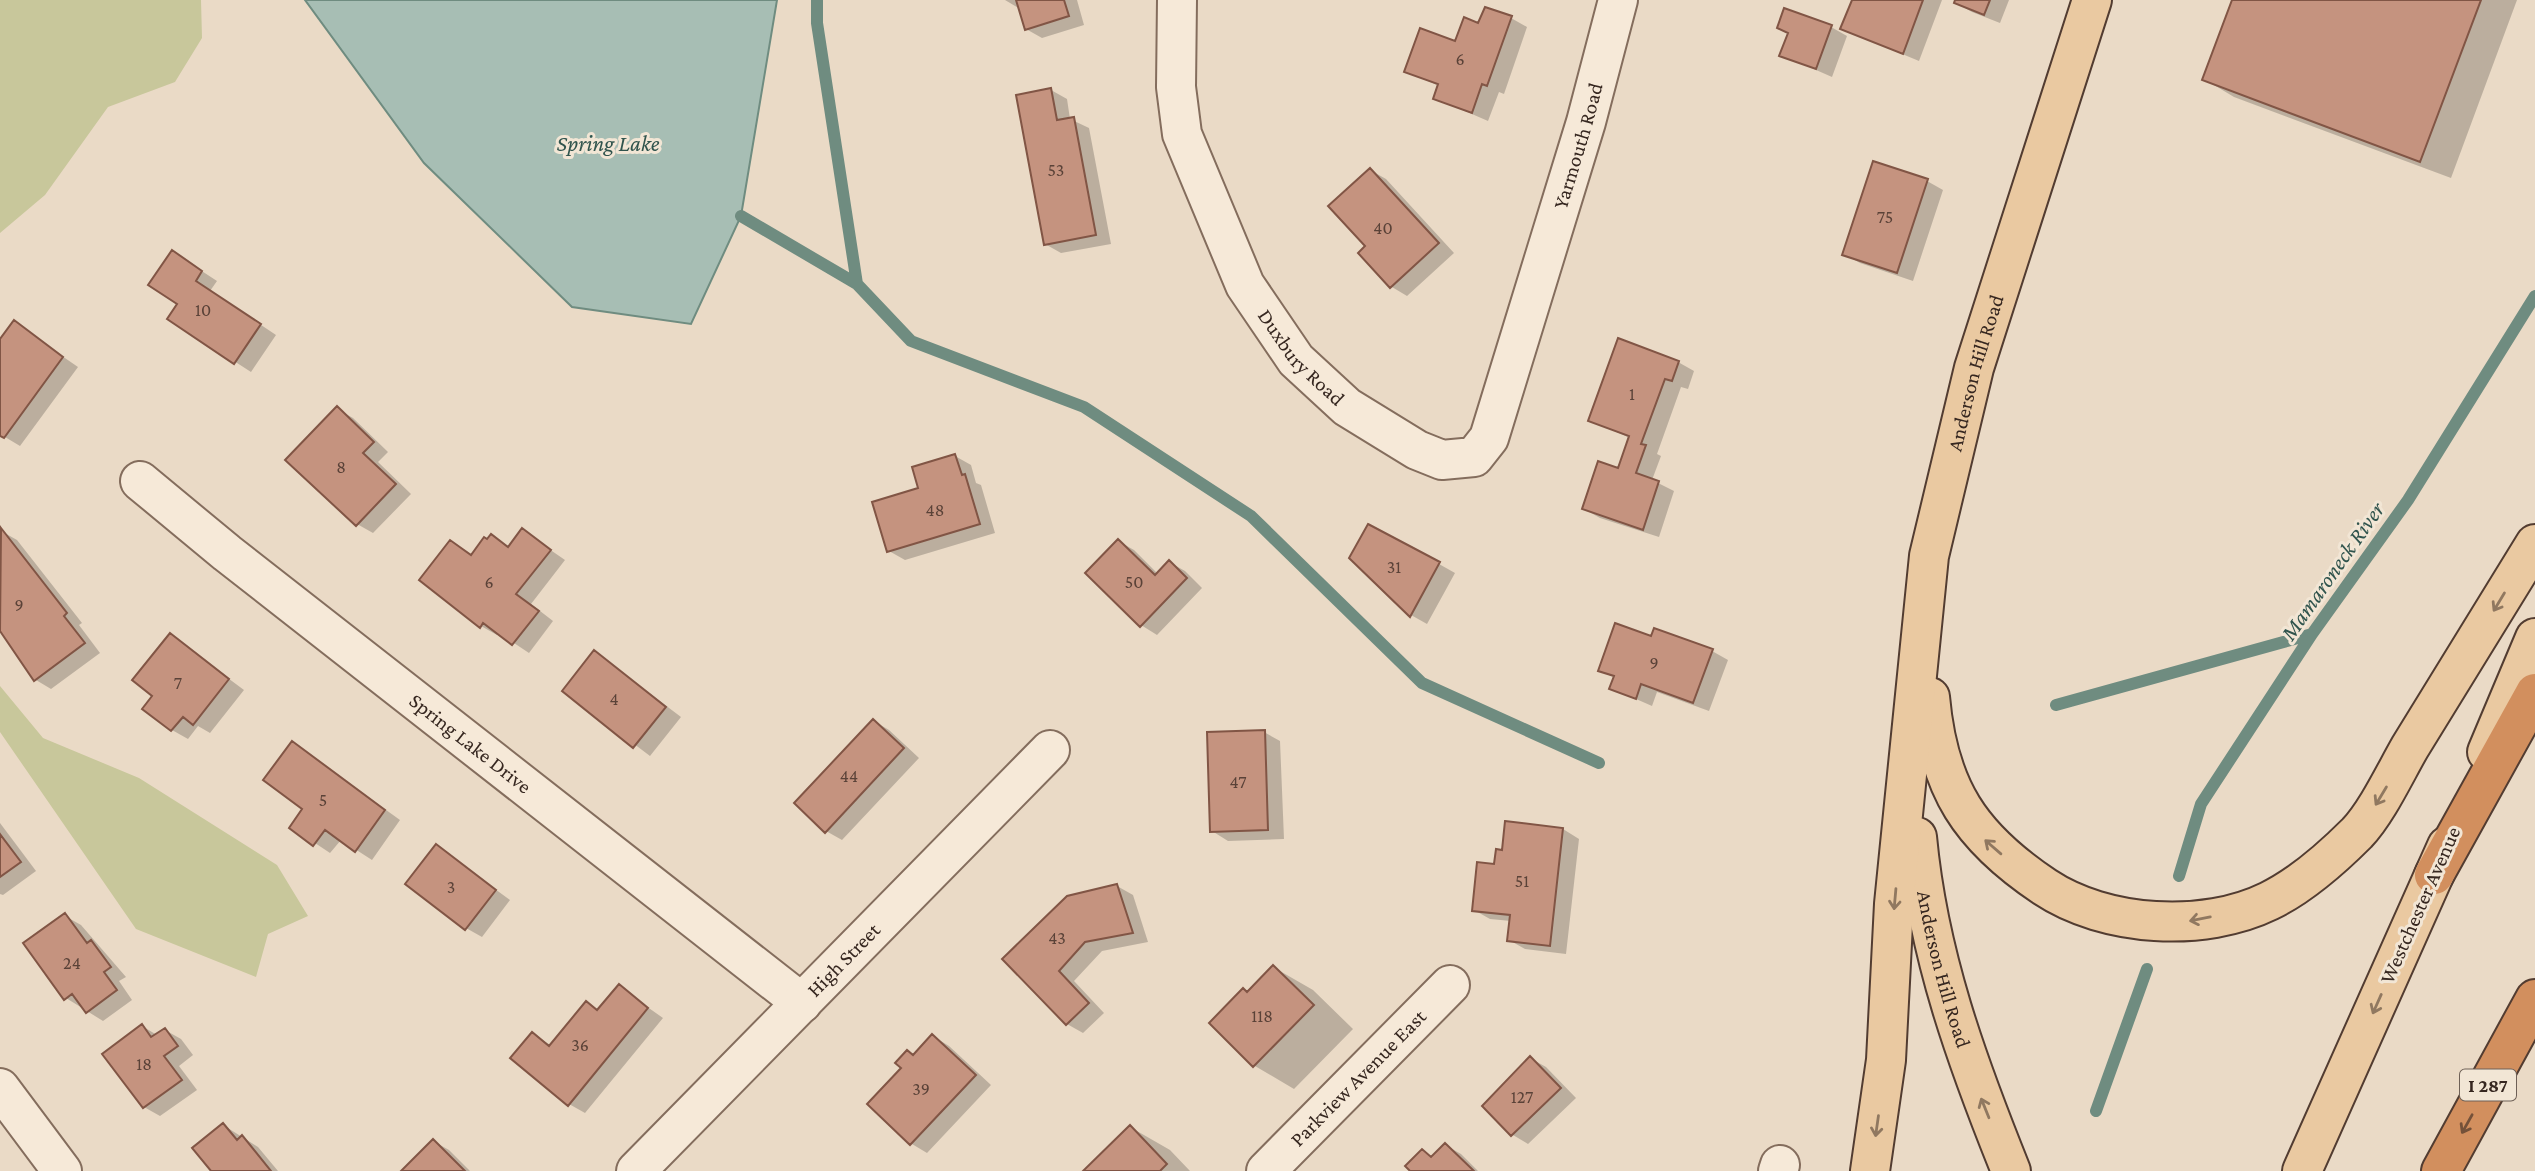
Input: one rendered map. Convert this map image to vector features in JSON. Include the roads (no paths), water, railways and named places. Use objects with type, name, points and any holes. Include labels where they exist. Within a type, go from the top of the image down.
[{"type":"highway","points":[[2434,875],[2535,693]]},
{"type":"highway","name":"I 287","points":[[2441,1171],[2535,999]]},
{"type":"main road","name":"Anderson Hill Road","points":[[1870,1171],[1886,1060],[1894,904],[1929,556],[1974,369],[2092,0]]},
{"type":"main road","points":[[1923,620],[1931,718],[1942,766],[1966,817],[1986,841],[2022,872],[2064,900],[2109,915],[2183,922],[2268,902],[2311,874],[2359,831],[2535,544]]},
{"type":"main road","name":"Westchester Avenue","points":[[2302,1171],[2434,875],[2535,638]]},
{"type":"main road","name":"Anderson Hill Road","points":[[1910,758],[1921,881],[1941,978],[1968,1064],[2011,1171]]},
{"type":"street","name":"Duxbury Road","points":[[1177,0],[1176,87],[1182,134],[1245,285],[1296,360],[1347,407],[1417,450],[1443,460],[1474,457],[1489,438],[1535,288]]},
{"type":"street","name":"Yarmouth Road","points":[[1535,288],[1586,122],[1618,0]]},
{"type":"street","name":"Spring Lake Drive","points":[[140,481],[227,554],[802,1003]]},
{"type":"street","name":"High Street","points":[[636,1171],[1051,750]]},
{"type":"street","name":"Parkview Avenue East","points":[[1266,1171],[1450,985]]},
{"type":"street","points":[[0,1088],[62,1171]]},
{"type":"water","name":"Spring Lake","points":[[305,0],[777,0],[741,216],[691,324],[572,307],[424,163]]},
{"type":"waterway","points":[[817,0],[817,23],[857,284],[911,341],[1084,407],[1251,516],[1422,683],[1599,763]]},
{"type":"waterway","points":[[741,216],[857,284]]},
{"type":"waterway","name":"Mamaroneck River","points":[[2179,876],[2201,804],[2312,634],[2408,500],[2535,296]]},
{"type":"waterway","points":[[2056,705],[2312,634]]},
{"type":"waterway","name":"Mamaroneck River","points":[[2096,1111],[2147,969]]}]
